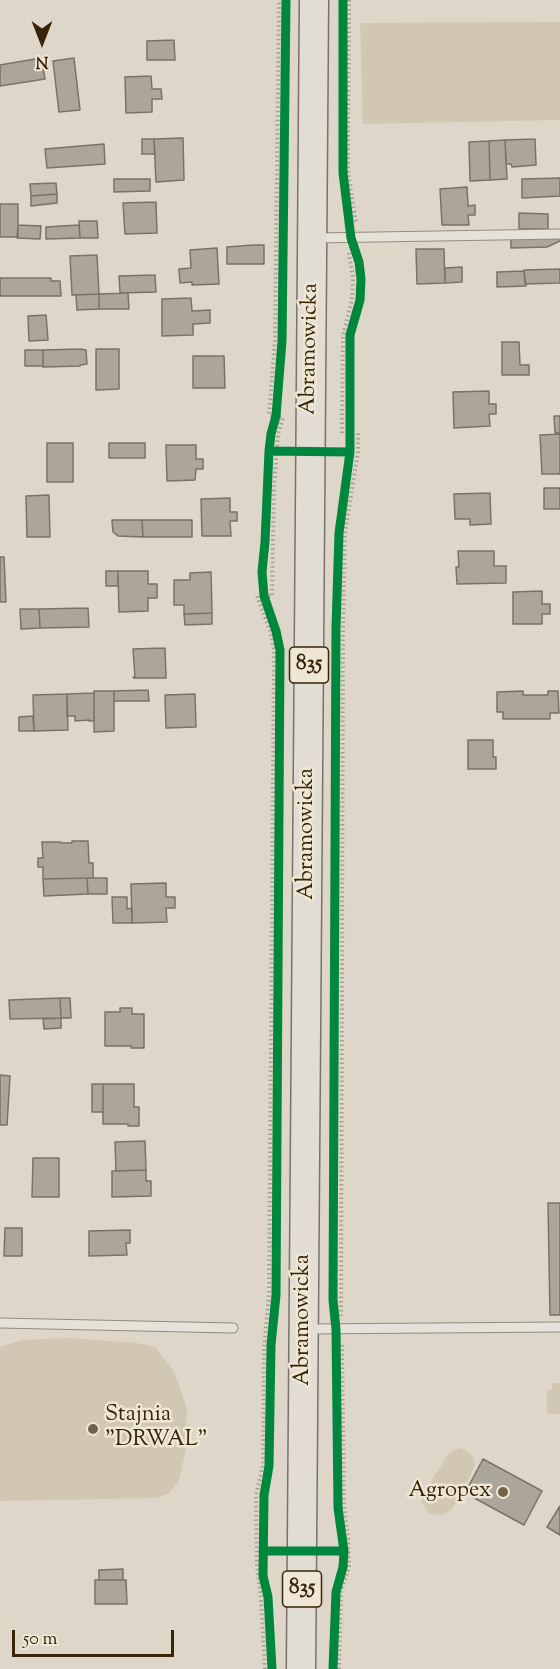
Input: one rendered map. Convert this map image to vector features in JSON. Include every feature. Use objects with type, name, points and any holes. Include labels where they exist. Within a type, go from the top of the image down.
[{"type":"main road","name":"Abramowicka","points":[[301,1669],[314,0]]},
{"type":"lane","points":[[312,238],[560,234]]},
{"type":"lane","points":[[0,1323],[233,1328]]},
{"type":"lane","points":[[304,1329],[560,1327]]},
{"type":"path","points":[[276,416],[268,415],[275,341],[279,0]]},
{"type":"path","points":[[265,1669],[257,1566],[256,1495],[263,1466],[264,1348],[269,1295],[274,650],[270,631],[257,596],[272,596],[273,451],[271,434],[276,416],[282,341],[286,0]]},
{"type":"path","points":[[343,0],[343,173],[355,238]]},
{"type":"path","points":[[349,0],[348,172],[355,238]]},
{"type":"path","points":[[339,1669],[341,1592],[349,1567],[344,1508],[338,1329],[333,1300],[336,628],[339,533],[350,452],[350,335],[360,300],[359,262],[355,248],[348,248],[352,299],[343,335],[342,433]]},
{"type":"path","points":[[333,1669],[336,1592],[344,1567],[338,1508],[343,628],[345,533],[358,452],[358,433]]},
{"type":"path","points":[[273,451],[310,451]]},
{"type":"path","points":[[263,562],[273,451]]},
{"type":"path","points":[[262,580],[264,596],[280,650],[276,1295],[271,1345],[269,1466],[264,1495],[263,1576],[268,1597],[272,1669]]},
{"type":"shaded area","points":[[560,22],[560,120],[363,124],[360,23]]},
{"type":"shaded area","name":"Stajnia \"DRWAL\"","points":[[68,1338],[137,1343],[155,1347],[174,1371],[187,1409],[186,1448],[179,1481],[168,1494],[156,1498],[0,1501],[0,1347],[23,1340]]},
{"type":"shaded area","points":[[552,1383],[560,1383],[560,1414],[547,1414],[547,1390],[552,1390]]},
{"type":"shaded area","points":[[459,1448],[467,1451],[473,1457],[475,1464],[472,1472],[452,1509],[442,1515],[430,1514],[423,1505],[423,1494],[449,1453]]},
{"type":"building","points":[[174,40],[175,60],[147,60],[147,41]]},
{"type":"building","points":[[41,58],[45,79],[0,86],[0,65]]},
{"type":"building","points":[[74,58],[80,110],[59,112],[53,61]]},
{"type":"building","points":[[151,76],[152,89],[161,89],[162,99],[152,99],[152,112],[126,113],[125,77]]},
{"type":"building","points":[[183,138],[184,180],[156,182],[154,139]]},
{"type":"building","points":[[142,139],[154,139],[155,154],[142,154]]},
{"type":"building","points":[[535,139],[536,165],[512,167],[511,164],[506,164],[505,140]]},
{"type":"building","points":[[505,140],[507,179],[490,180],[489,141]]},
{"type":"building","points":[[489,141],[490,180],[470,181],[469,142]]},
{"type":"building","points":[[104,144],[105,164],[47,168],[45,149]]},
{"type":"building","points":[[560,178],[560,196],[522,198],[522,179]]},
{"type":"building","points":[[114,179],[150,179],[150,191],[114,192]]},
{"type":"building","points":[[56,183],[57,194],[31,196],[30,184]]},
{"type":"building","points":[[467,187],[468,206],[475,205],[475,215],[468,215],[469,225],[442,225],[440,189]]},
{"type":"building","points":[[57,194],[57,203],[31,206],[31,196]]},
{"type":"building","points":[[156,202],[157,233],[125,234],[123,203]]},
{"type":"building","points":[[0,204],[18,204],[18,237],[0,237]]},
{"type":"building","points":[[519,213],[548,214],[548,229],[519,229]]},
{"type":"building","points":[[79,221],[97,221],[98,238],[80,238]]},
{"type":"building","points":[[18,225],[41,226],[40,239],[17,238]]},
{"type":"building","points":[[79,225],[80,238],[46,239],[46,227]]},
{"type":"building","points":[[560,236],[560,241],[547,247],[511,248],[511,238]]},
{"type":"building","points":[[264,245],[264,264],[227,264],[227,247]]},
{"type":"building","points":[[217,248],[219,284],[180,283],[179,269],[191,268],[190,250]]},
{"type":"building","points":[[416,249],[444,249],[445,283],[417,284]]},
{"type":"building","points":[[97,255],[99,294],[72,295],[70,256]]},
{"type":"building","points":[[462,267],[462,282],[445,283],[445,268]]},
{"type":"building","points":[[560,269],[560,283],[525,284],[524,270]]},
{"type":"building","points":[[524,271],[526,286],[497,287],[497,272]]},
{"type":"building","points":[[155,275],[156,292],[120,293],[119,276]]},
{"type":"building","points":[[0,278],[51,278],[51,281],[60,281],[61,296],[0,296]]},
{"type":"building","points":[[128,293],[129,309],[99,309],[99,294]]},
{"type":"building","points":[[99,294],[99,309],[77,310],[76,295]]},
{"type":"building","points":[[191,298],[192,311],[210,310],[210,323],[193,324],[193,335],[162,336],[162,299]]},
{"type":"building","points":[[46,315],[48,340],[29,341],[28,316]]},
{"type":"building","points":[[502,342],[519,342],[520,365],[529,365],[529,375],[502,375]]},
{"type":"building","points":[[96,349],[119,349],[119,389],[96,390]]},
{"type":"building","points":[[25,350],[43,350],[43,366],[25,366]]},
{"type":"building","points":[[43,350],[86,350],[87,364],[43,367]]},
{"type":"building","points":[[193,356],[224,356],[225,388],[193,388]]},
{"type":"building","points":[[489,391],[489,404],[496,404],[496,414],[489,414],[490,426],[454,428],[453,392]]},
{"type":"building","points":[[554,416],[560,416],[560,433],[555,433]]},
{"type":"building","points":[[560,434],[560,474],[542,474],[540,435]]},
{"type":"building","points":[[47,443],[73,443],[73,482],[47,482]]},
{"type":"building","points":[[109,443],[145,443],[145,458],[109,458]]},
{"type":"building","points":[[166,445],[196,445],[196,459],[203,459],[203,469],[196,469],[195,480],[167,481]]},
{"type":"building","points":[[544,488],[560,488],[560,509],[544,509]]},
{"type":"building","points":[[490,493],[491,524],[470,525],[470,519],[455,519],[454,494]]},
{"type":"building","points":[[49,495],[50,537],[27,537],[26,496]]},
{"type":"building","points":[[230,498],[230,512],[237,512],[237,521],[230,521],[231,536],[202,536],[201,499]]},
{"type":"building","points":[[112,520],[142,520],[143,537],[118,536],[113,532]]},
{"type":"building","points":[[142,520],[192,520],[192,537],[143,537]]},
{"type":"building","points":[[458,551],[494,551],[494,566],[506,566],[506,583],[457,584]]},
{"type":"building","points":[[0,557],[4,557],[6,602],[0,602]]},
{"type":"building","points":[[106,571],[118,571],[118,586],[106,586]]},
{"type":"building","points":[[118,571],[148,571],[148,584],[157,584],[157,598],[148,598],[148,611],[119,612]]},
{"type":"building","points":[[211,572],[212,613],[184,614],[184,605],[174,605],[174,580],[190,580],[190,573]]},
{"type":"building","points":[[542,591],[542,604],[550,604],[550,614],[542,614],[542,624],[513,624],[513,592]]},
{"type":"building","points":[[88,608],[89,627],[40,628],[39,609]]},
{"type":"building","points":[[20,609],[39,609],[40,628],[21,629]]},
{"type":"building","points":[[212,613],[212,624],[185,625],[184,614]]},
{"type":"building","points":[[165,648],[166,678],[133,677],[135,677],[133,649]]},
{"type":"building","points":[[148,690],[149,701],[114,701],[114,691]]},
{"type":"building","points":[[94,691],[114,691],[114,731],[94,732]]},
{"type":"building","points":[[523,691],[523,695],[548,695],[548,691],[558,691],[559,713],[550,713],[550,719],[503,719],[503,712],[497,712],[497,692]]},
{"type":"building","points":[[94,693],[94,721],[75,721],[75,716],[67,716],[67,694]]},
{"type":"building","points":[[67,694],[68,730],[34,731],[33,695]]},
{"type":"building","points":[[195,694],[196,727],[166,728],[165,695]]},
{"type":"building","points":[[33,716],[34,731],[19,731],[19,717]]},
{"type":"building","points":[[468,740],[493,740],[496,769],[468,769]]},
{"type":"building","points":[[72,841],[88,841],[89,863],[93,863],[93,878],[43,879],[43,867],[38,867],[38,858],[43,858],[42,842],[72,843]]},
{"type":"building","points":[[87,878],[88,894],[44,896],[43,879]]},
{"type":"building","points":[[87,878],[107,878],[107,894],[88,894]]},
{"type":"building","points":[[166,883],[166,897],[175,897],[175,908],[166,908],[167,922],[132,923],[131,884]]},
{"type":"building","points":[[112,897],[127,897],[127,909],[132,908],[132,923],[113,923]]},
{"type":"building","points":[[60,998],[70,998],[71,1018],[61,1018]]},
{"type":"building","points":[[60,998],[61,1018],[10,1019],[9,1000]]},
{"type":"building","points":[[120,1008],[132,1008],[132,1014],[144,1014],[144,1048],[105,1046],[105,1012],[120,1012]]},
{"type":"building","points":[[61,1018],[61,1028],[44,1029],[43,1019]]},
{"type":"building","points":[[0,1075],[10,1076],[7,1125],[0,1125]]},
{"type":"building","points":[[92,1084],[103,1084],[103,1112],[92,1112]]},
{"type":"building","points":[[103,1084],[134,1084],[134,1107],[139,1107],[139,1126],[103,1124]]},
{"type":"building","points":[[145,1141],[146,1170],[116,1171],[115,1142]]},
{"type":"building","points":[[33,1158],[59,1158],[59,1197],[32,1197]]},
{"type":"building","points":[[146,1170],[146,1181],[151,1181],[151,1196],[112,1197],[112,1171]]},
{"type":"building","points":[[548,1203],[560,1203],[560,1315],[550,1315]]},
{"type":"building","points":[[5,1228],[22,1228],[22,1256],[4,1256]]},
{"type":"building","points":[[130,1230],[130,1243],[126,1243],[127,1255],[89,1256],[89,1231]]},
{"type":"building","name":"Agropex","points":[[483,1459],[542,1491],[524,1525],[465,1493]]},
{"type":"building","points":[[560,1506],[560,1535],[547,1527]]},
{"type":"building","points":[[123,1569],[123,1580],[99,1580],[99,1570]]},
{"type":"building","points":[[95,1580],[126,1580],[127,1604],[95,1604]]},
{"type":"cycle path","points":[[272,1669],[268,1597],[263,1576],[264,1495],[269,1466],[271,1345],[276,1295],[280,650],[264,596],[262,572],[269,451],[276,416],[282,341],[286,0]]},
{"type":"cycle path","points":[[333,1669],[336,1592],[343,1567],[344,1551],[338,1508],[336,1329],[333,1300],[336,628],[339,533],[350,452],[350,335],[360,300],[361,279],[359,262],[351,238],[343,173],[343,0]]},
{"type":"cycle path","points":[[269,451],[350,452]]},
{"type":"cycle path","points":[[263,1551],[344,1551]]},
{"type":"place","name":"Stajnia \"DRWAL\"","points":[[93,1429]]},
{"type":"place","name":"Agropex","points":[[503,1492]]}]
